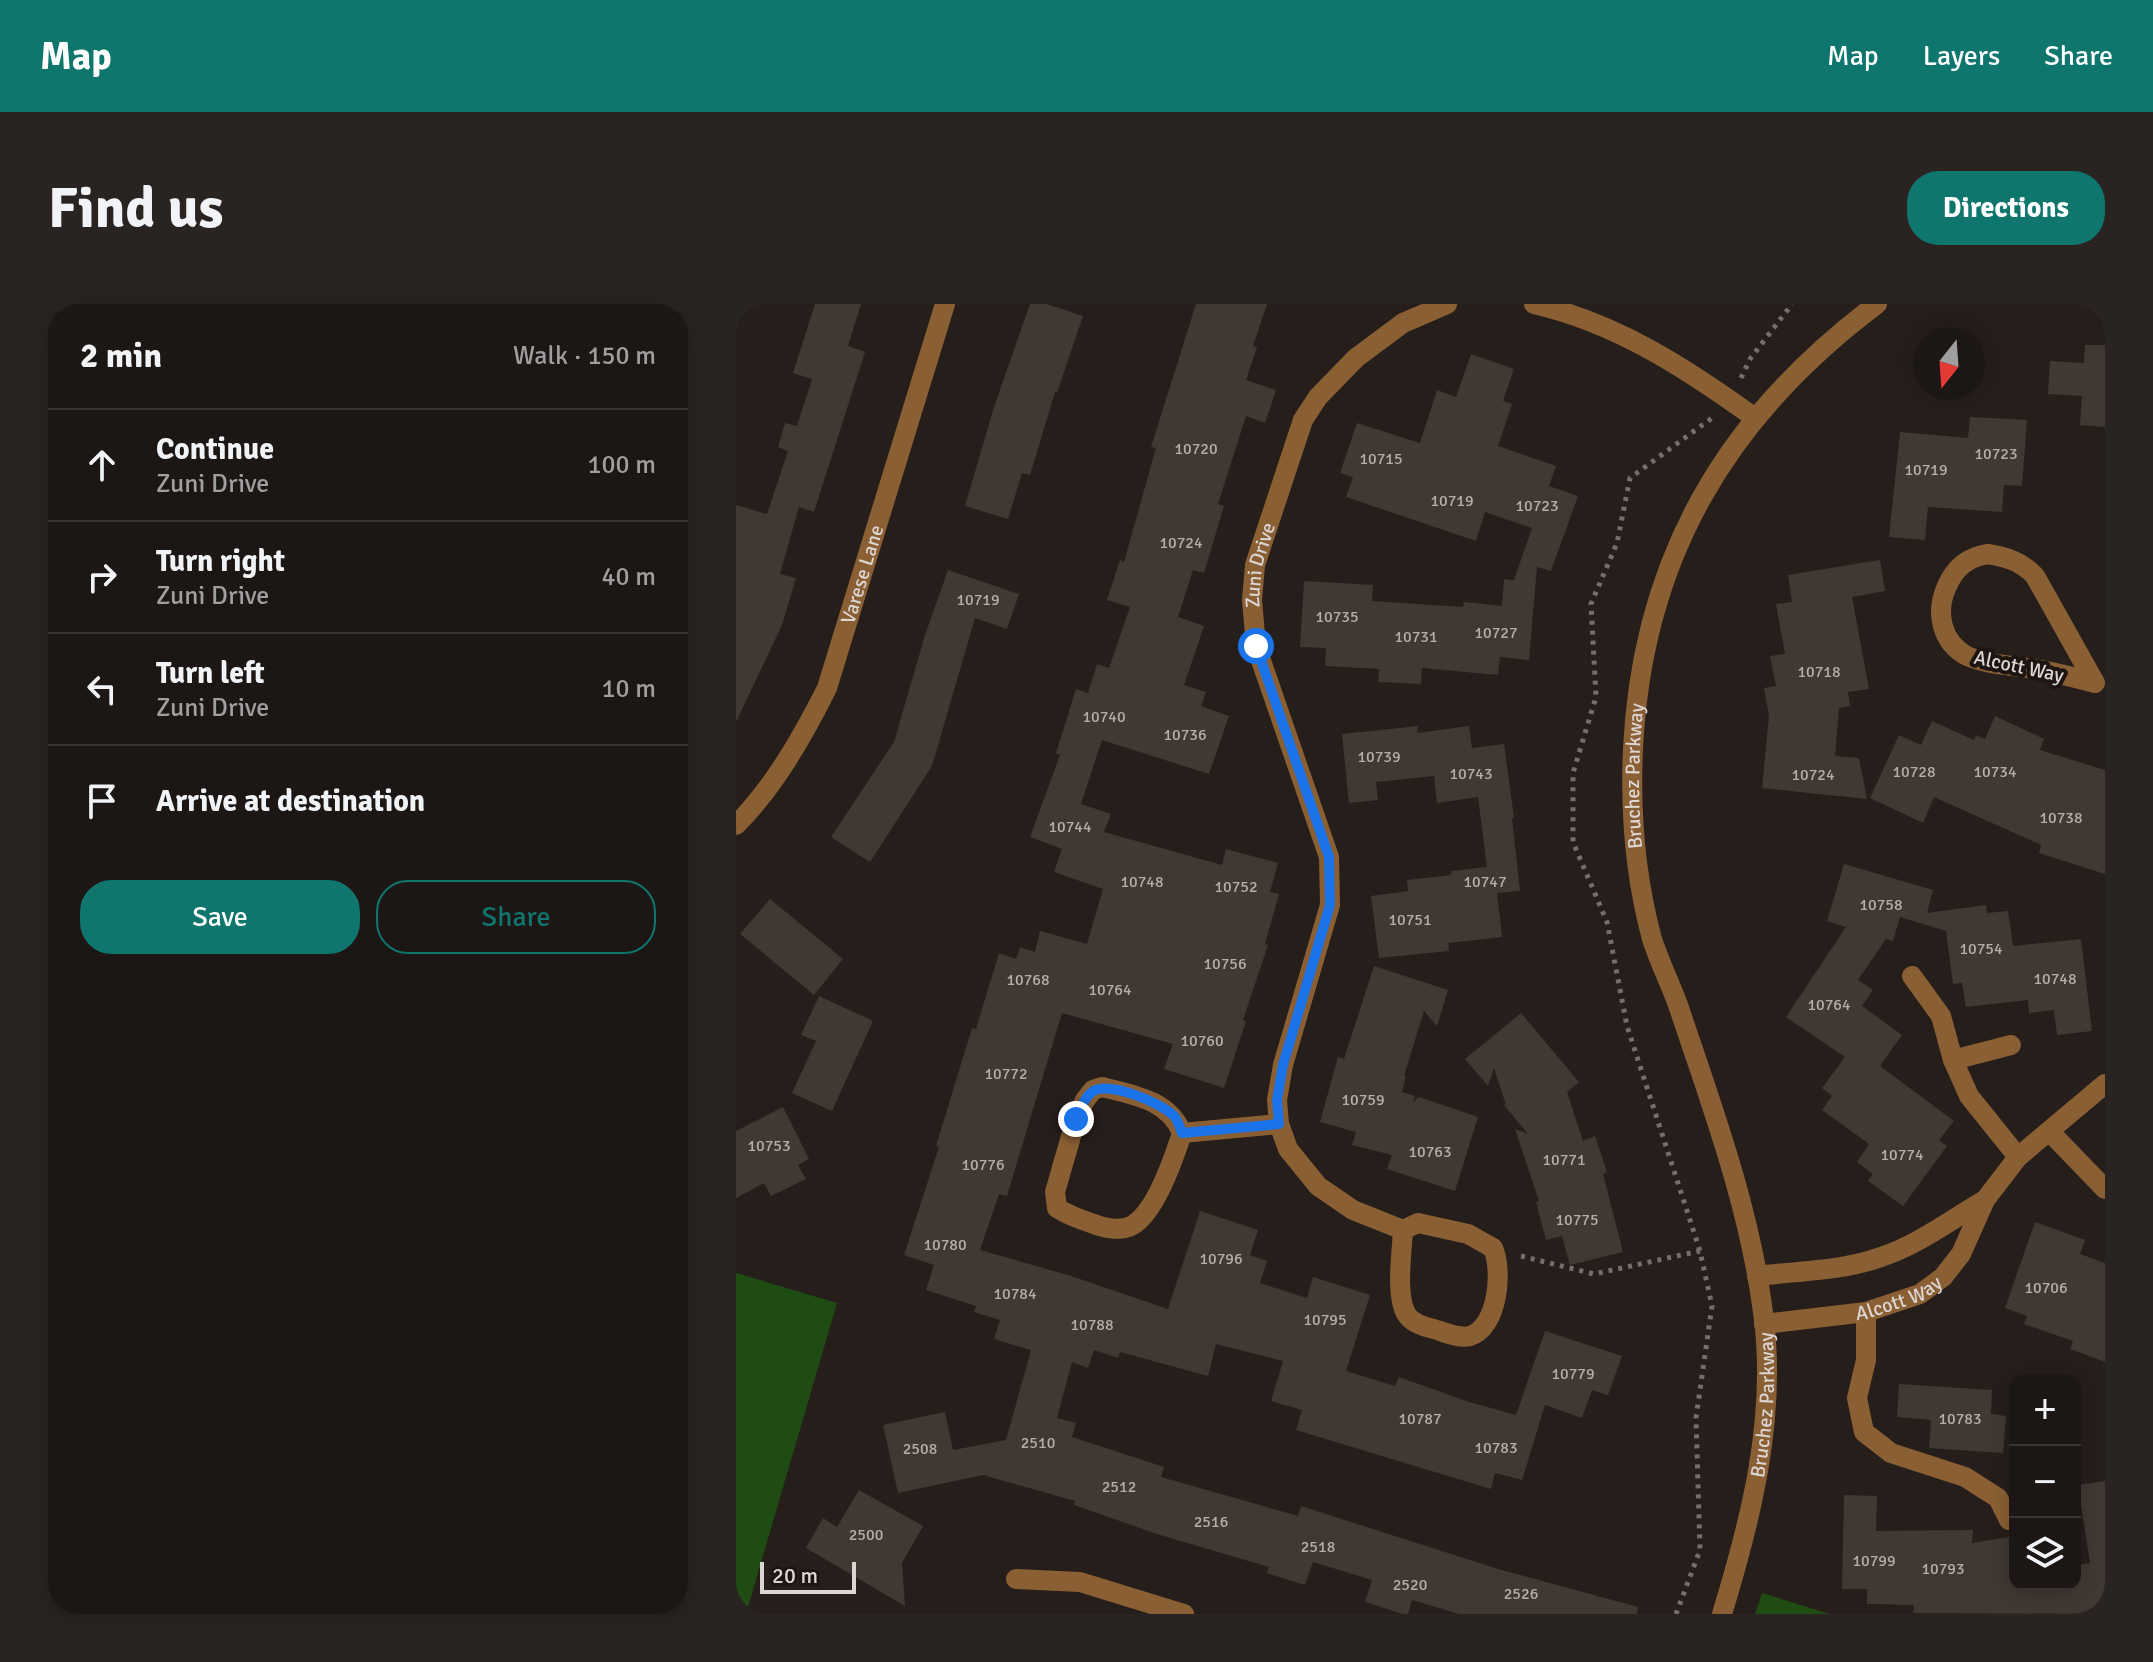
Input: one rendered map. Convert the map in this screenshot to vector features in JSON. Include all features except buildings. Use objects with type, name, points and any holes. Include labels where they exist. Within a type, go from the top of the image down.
[{"type":"street","name":"Varese Lane","points":[[736,825],[771,782],[811,720],[827,688],[945,304]]},
{"type":"street","name":"Zuni Drive","points":[[1447,304],[1403,323],[1356,358],[1318,397],[1303,420],[1255,565],[1252,600],[1256,646],[1329,857],[1330,905],[1283,1065],[1277,1100],[1279,1124],[1288,1149],[1318,1186],[1353,1210],[1403,1230],[1418,1223],[1468,1234],[1493,1248],[1498,1258]]},
{"type":"street","points":[[1534,304],[1622,334],[1696,376],[1755,418]]},
{"type":"street","name":"Bruchez Parkway","points":[[1722,1614],[1754,1501],[1766,1408],[1764,1324],[1743,1204],[1676,1000],[1653,942],[1636,872],[1631,799],[1636,696],[1656,602],[1669,562],[1692,512],[1717,470],[1755,418],[1810,359],[1877,304]]},
{"type":"street","name":"Alcott Way","points":[[1988,554],[2006,557],[2026,566],[2048,597],[2100,687],[1966,655],[1951,643],[1941,626],[1940,613],[1945,590],[1954,571],[1976,556],[1988,554]]},
{"type":"street","points":[[1912,976],[1941,1016],[1953,1060],[1969,1096],[2018,1157]]},
{"type":"street","points":[[1953,1060],[2011,1045]]},
{"type":"street","name":"Alcott Way","points":[[1764,1324],[1866,1312],[1920,1294],[1943,1277],[1961,1254],[1985,1200],[2018,1157],[2105,1084]]},
{"type":"street","points":[[1102,1087],[1155,1103],[1176,1117],[1182,1133],[1161,1185],[1145,1214],[1134,1224],[1123,1229],[1098,1226],[1057,1208],[1055,1192],[1076,1119],[1093,1090],[1102,1087]]},
{"type":"street","points":[[1182,1133],[1279,1124]]},
{"type":"street","points":[[2050,1132],[2105,1189]]},
{"type":"street","name":"Alcott Way","points":[[1757,1276],[1880,1258],[1917,1241],[1985,1200]]},
{"type":"street","points":[[1403,1230],[1401,1299],[1407,1316],[1425,1327],[1463,1337],[1473,1335],[1483,1327],[1490,1315],[1498,1286],[1498,1258]]},
{"type":"street","points":[[1866,1312],[1866,1360],[1857,1398],[1864,1432],[1891,1453],[1965,1477],[1998,1498],[2009,1520]]},
{"type":"street","points":[[1016,1579],[1080,1582],[1184,1614]]},
{"type":"path","points":[[1498,1258],[1523,1256],[1594,1274],[1700,1251]]},
{"type":"green space","points":[[736,1273],[837,1303],[746,1614],[736,1614]]},
{"type":"green space","points":[[1762,1593],[1830,1614],[1755,1614]]},
{"type":"route","points":[[1076,1119],[1093,1090],[1102,1087],[1155,1103],[1176,1117],[1182,1133],[1279,1124],[1277,1100],[1283,1065],[1330,905],[1329,857],[1256,646]]}]
